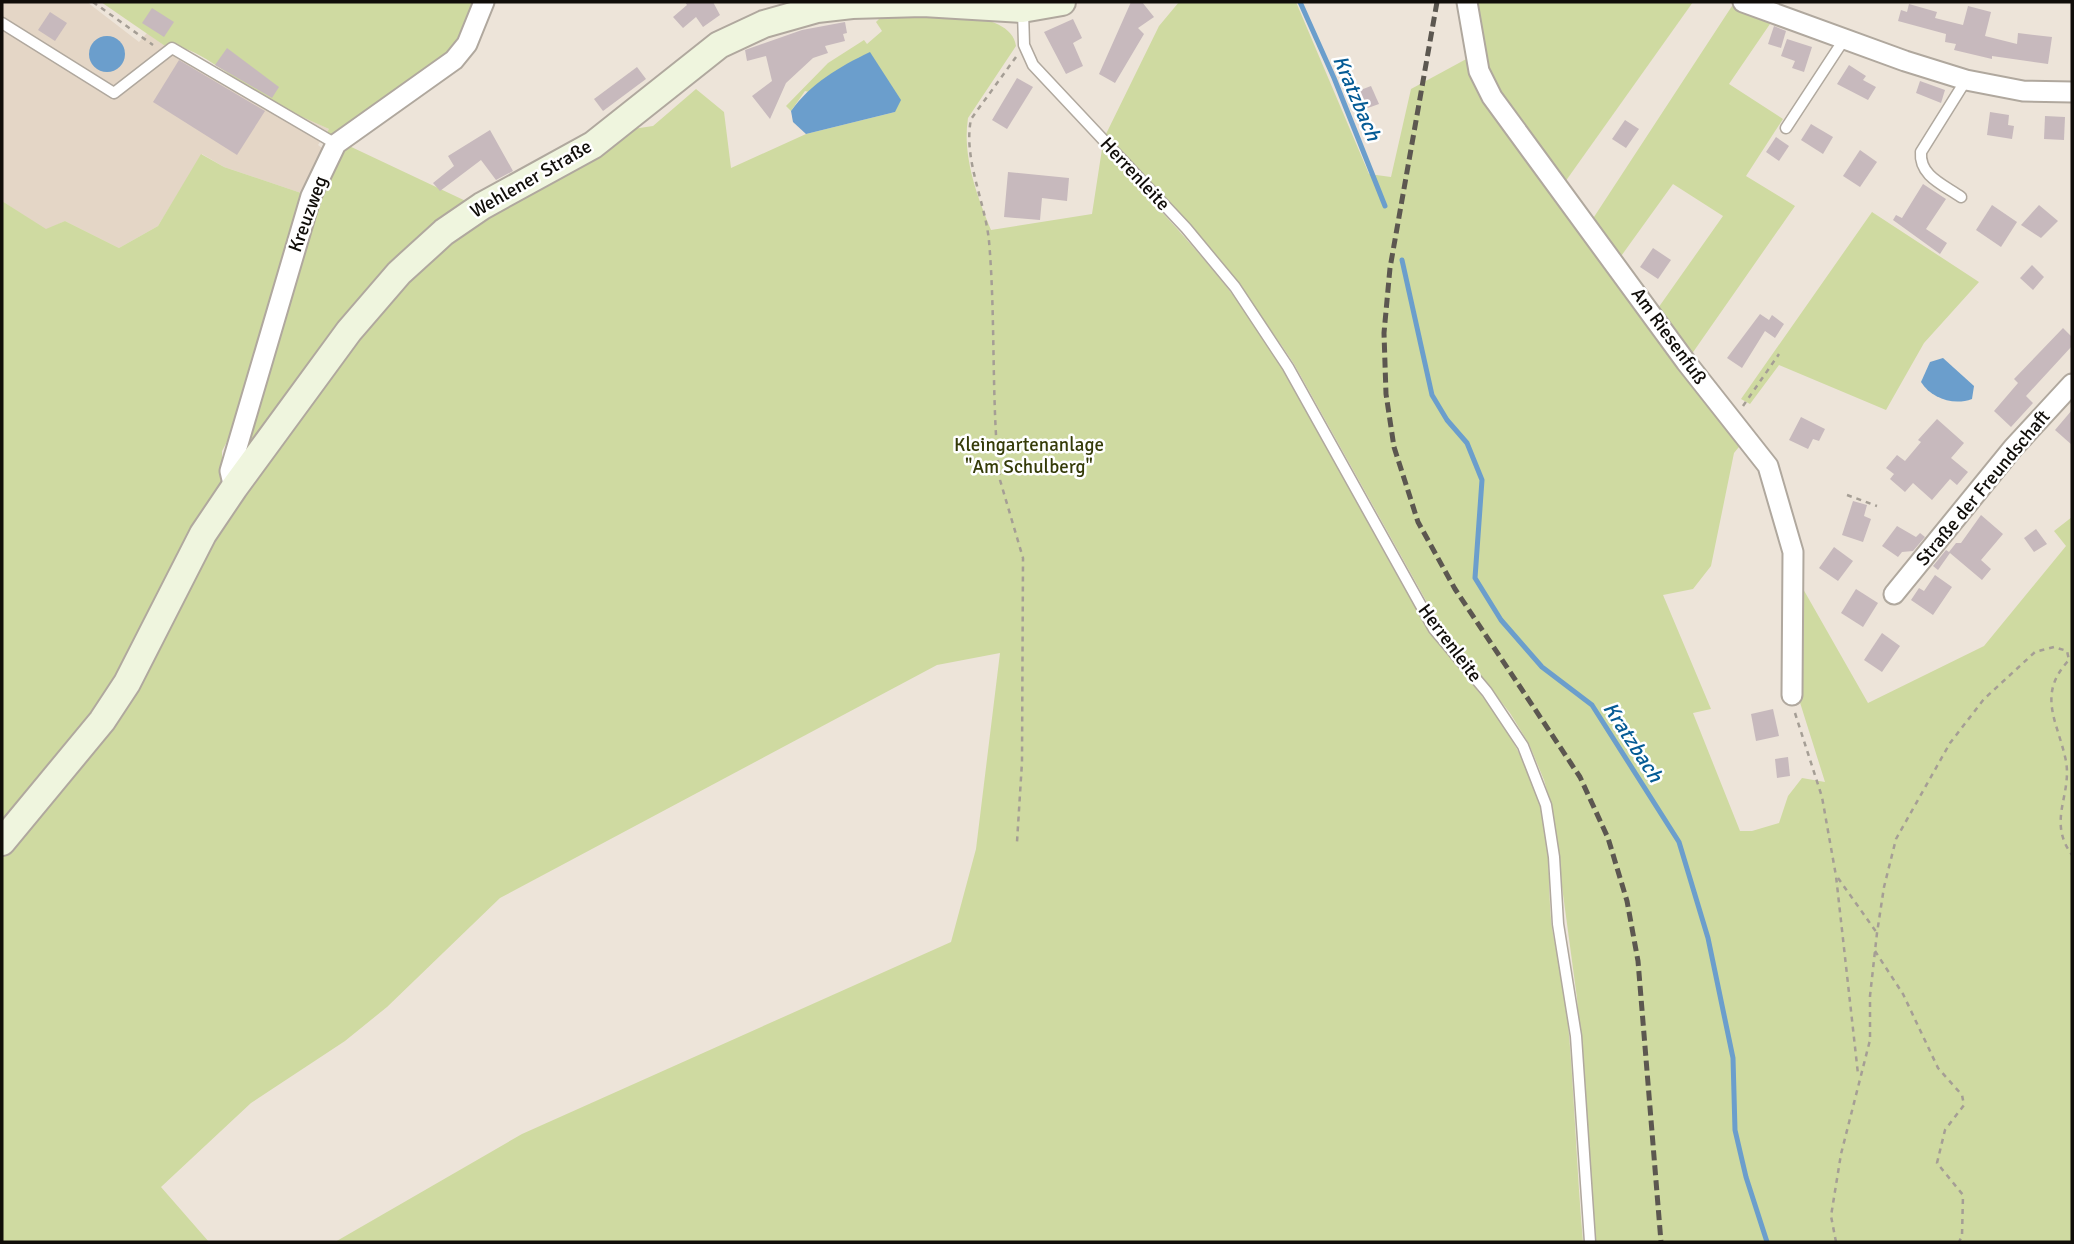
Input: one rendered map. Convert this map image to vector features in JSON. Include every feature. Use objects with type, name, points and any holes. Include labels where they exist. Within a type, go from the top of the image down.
[{"type":"street","name":"Kreuzweg","points":[[234,488],[230,471],[311,196],[337,144],[454,60],[471,34],[484,2]]},
{"type":"street","name":"Wehlener Straße","points":[[2,842],[102,721],[127,682],[203,534],[234,488],[349,331],[398,274],[444,232],[482,206],[593,145],[719,45],[789,15],[852,3],[922,2],[1023,9],[1062,2]]},
{"type":"street","name":"Am Riesenfuß","points":[[1467,2],[1479,71],[1492,97],[1768,466],[1793,552],[1792,695]]},
{"type":"street","points":[[1743,2],[1905,61],[1966,80],[2023,91],[2072,92]]},
{"type":"street","name":"Straße der Freundschaft","points":[[1894,594],[2013,448],[2072,384]]},
{"type":"lane","points":[[1023,9],[1024,45]]},
{"type":"lane","points":[[2,23],[114,93],[172,48],[191,57],[267,106],[337,144]]},
{"type":"lane","points":[[1786,128],[1845,38]]},
{"type":"lane","name":"Herrenleite","points":[[1024,45],[1033,65],[1186,228],[1234,286],[1289,367],[1434,629],[1487,692],[1523,746],[1546,805],[1554,857],[1558,923],[1576,1036],[1590,1242]]},
{"type":"lane","points":[[1961,197],[1924,172],[1920,164],[1921,152],[1966,80]]},
{"type":"path","points":[[93,2],[165,54]]},
{"type":"path","points":[[1017,842],[1022,762],[1023,558],[998,461],[988,238],[972,162],[969,130],[971,119],[1024,45]]},
{"type":"path","points":[[1733,421],[1779,354]]},
{"type":"path","points":[[1847,495],[1877,506]]},
{"type":"path","points":[[1836,1242],[1831,1216],[1858,1077],[1870,1040],[1870,996],[1877,933],[1884,887],[1896,839],[1950,743],[1984,699],[2035,652],[2054,647],[2067,651],[2072,649]]},
{"type":"path","points":[[2067,651],[2069,660],[2056,674],[2050,709],[2066,763],[2060,836],[2072,855]]},
{"type":"path","points":[[1792,695],[1797,725],[1822,797],[1836,876],[1858,1077]]},
{"type":"path","points":[[1836,876],[1877,933]]},
{"type":"path","points":[[1875,951],[1903,994],[1938,1068],[1962,1095],[1964,1105],[1945,1130],[1937,1163],[1963,1195],[1962,1236],[1959,1242]]},
{"type":"shaded area","points":[[2,2],[87,2],[139,42],[147,33],[165,46],[172,44],[198,56],[267,100],[329,129],[318,145],[325,150],[307,195],[224,167],[202,154],[158,226],[119,248],[65,221],[46,230],[2,201]]},
{"type":"green space","points":[[101,2],[484,2],[467,44],[336,144],[324,137],[329,129],[258,95],[203,57],[176,46],[165,46]]},
{"type":"green space","points":[[1179,2],[1296,2],[1369,174],[1391,177],[1411,89],[1470,57],[1743,442],[1734,453],[1711,566],[1693,589],[1663,595],[1711,709],[1693,713],[1740,831],[1752,831],[1779,823],[1788,796],[1802,778],[1825,782],[1797,693],[1798,580],[1868,703],[1984,646],[2066,546],[2054,531],[2072,517],[2072,1242],[1596,1242],[1577,998],[1551,805],[1529,744],[1510,713],[1439,624],[1294,364],[1273,333],[1204,245],[1106,134],[1159,26]]},
{"type":"green space","points":[[1473,2],[1693,2],[1565,182],[1486,74]]},
{"type":"green space","points":[[1732,6],[1772,21],[1729,84],[1783,119],[1746,176],[1795,206],[1689,358],[1656,311],[1723,216],[1673,184],[1619,259],[1592,220]]},
{"type":"green space","name":"Kleingartenanlage \"Am Schulberg\"","points":[[886,12],[961,15],[998,25],[1011,33],[1016,46],[968,118],[969,161],[976,190],[991,230],[1092,214],[1102,149],[1199,254],[1264,338],[1318,427],[1416,607],[1516,747],[1529,774],[1544,820],[1552,928],[1565,992],[1569,1031],[1583,1242],[335,1242],[522,1134],[951,942],[976,849],[1000,653],[937,665],[500,898],[387,1007],[345,1041],[251,1103],[161,1187],[209,1242],[2,1242],[2,854],[211,538],[350,340],[451,236],[626,130],[653,126],[696,89],[724,112],[731,168],[806,134],[895,112],[805,91],[791,111],[786,106],[828,63],[864,40],[867,44],[882,31],[876,22]]},
{"type":"green space","points":[[345,144],[470,203],[242,458],[250,438],[317,197]]},
{"type":"green space","points":[[201,154],[224,167],[307,195],[241,415],[222,451],[222,482],[216,504],[122,681],[2,832],[2,201],[46,229],[65,221],[119,248],[158,226]]},
{"type":"green space","points":[[1872,212],[1979,282],[1924,343],[1886,410],[1779,365],[1750,404],[1741,399]]},
{"type":"water","points":[[107,36],[120,41],[125,54],[120,67],[107,72],[94,67],[89,54],[94,41]]},
{"type":"water","points":[[870,52],[901,100],[895,112],[806,134],[793,122],[791,111],[807,92],[837,70]]},
{"type":"water","points":[[1943,358],[1974,386],[1972,399],[1950,401],[1925,388],[1921,382],[1930,362]]},
{"type":"building","points":[[685,2],[713,2],[720,15],[703,27],[696,17],[683,28],[673,17],[687,5]]},
{"type":"building","points":[[1131,2],[1142,2],[1154,17],[1138,28],[1144,34],[1115,83],[1099,74]]},
{"type":"building","points":[[1909,4],[1937,12],[1935,18],[1963,25],[1968,6],[1991,12],[1985,36],[2017,44],[2018,33],[2052,37],[2048,64],[1992,56],[1992,59],[1954,50],[1956,44],[1945,42],[1946,34],[1898,21],[1901,10],[1907,12]]},
{"type":"building","points":[[152,8],[174,22],[164,37],[142,23]]},
{"type":"building","points":[[50,12],[67,23],[55,41],[38,30]]},
{"type":"building","points":[[1073,19],[1082,38],[1073,43],[1083,66],[1066,74],[1044,32]]},
{"type":"building","points":[[845,22],[845,41],[825,46],[828,53],[813,58],[786,83],[770,119],[752,96],[772,81],[766,56],[747,61],[745,50],[802,30]]},
{"type":"building","points":[[1774,26],[1786,31],[1781,48],[1768,44]]},
{"type":"building","points":[[1787,39],[1812,47],[1804,72],[1792,68],[1795,61],[1781,56]]},
{"type":"building","points":[[227,48],[279,87],[272,98],[215,65]]},
{"type":"building","points":[[179,60],[265,111],[237,155],[153,102]]},
{"type":"building","points":[[1849,65],[1866,76],[1863,80],[1876,87],[1868,100],[1837,84]]},
{"type":"building","points":[[637,67],[646,79],[603,111],[594,99]]},
{"type":"building","points":[[1017,78],[1033,87],[1007,129],[992,120]]},
{"type":"building","points":[[1920,81],[1945,90],[1941,103],[1916,93]]},
{"type":"building","points":[[1371,86],[1379,104],[1365,109],[1358,91]]},
{"type":"building","points":[[1990,112],[2009,115],[2008,125],[2014,126],[2012,139],[1987,135]]},
{"type":"building","points":[[2045,116],[2065,117],[2064,140],[2044,139]]},
{"type":"building","points":[[1625,120],[1639,129],[1626,148],[1612,139]]},
{"type":"building","points":[[1811,124],[1833,137],[1823,154],[1801,140]]},
{"type":"building","points":[[490,130],[513,171],[496,180],[481,160],[440,191],[433,183],[454,166],[448,156]]},
{"type":"building","points":[[1776,137],[1789,146],[1779,161],[1766,152]]},
{"type":"building","points":[[1860,150],[1877,162],[1860,187],[1843,176]]},
{"type":"building","points":[[1008,172],[1069,178],[1067,201],[1042,198],[1040,220],[1004,217]]},
{"type":"building","points":[[1923,184],[1946,199],[1926,229],[1947,243],[1940,254],[1893,220],[1896,215],[1902,218]]},
{"type":"building","points":[[1992,205],[2017,222],[2001,247],[1976,230]]},
{"type":"building","points":[[2039,205],[2058,221],[2041,238],[2021,225]]},
{"type":"building","points":[[1653,248],[1671,260],[1658,279],[1640,267]]},
{"type":"building","points":[[2032,265],[2044,277],[2033,290],[2020,278]]},
{"type":"building","points":[[1760,314],[1769,320],[1772,315],[1784,324],[1775,338],[1765,331],[1742,368],[1727,358]]},
{"type":"building","points":[[2063,328],[2072,337],[2072,346],[2026,396],[2033,403],[2011,427],[1994,411],[2018,383],[2014,379]]},
{"type":"building","points":[[2072,410],[2072,445],[2055,430]]},
{"type":"building","points":[[1801,417],[1825,429],[1819,441],[1813,439],[1808,449],[1789,440]]},
{"type":"building","points":[[1937,419],[1964,443],[1951,458],[1968,472],[1957,485],[1950,479],[1932,500],[1913,483],[1905,492],[1890,479],[1894,474],[1886,468],[1897,455],[1905,461],[1921,442],[1918,440]]},
{"type":"building","points":[[1853,501],[1867,505],[1864,516],[1871,519],[1863,542],[1842,535]]},
{"type":"building","points":[[1981,515],[2003,534],[1981,560],[1991,569],[1982,580],[1950,553],[1938,570],[1933,566],[1946,550],[1949,552],[1956,543],[1961,543]]},
{"type":"building","points":[[1897,526],[1916,537],[1920,533],[1925,537],[1913,551],[1902,552],[1898,557],[1882,546]]},
{"type":"building","points":[[2036,529],[2047,544],[2034,552],[2024,538]]},
{"type":"building","points":[[1834,547],[1853,561],[1838,581],[1819,568]]},
{"type":"building","points":[[1935,575],[1952,587],[1933,615],[1911,600],[1919,588],[1924,591]]},
{"type":"building","points":[[1856,589],[1878,603],[1863,627],[1841,613]]},
{"type":"building","points":[[1882,633],[1900,646],[1882,672],[1864,660]]},
{"type":"building","points":[[1773,709],[1779,736],[1756,741],[1751,714]]},
{"type":"building","points":[[1788,757],[1790,776],[1777,778],[1775,759]]},
{"type":"waterway","name":"Kratzbach","points":[[1300,2],[1334,78],[1385,206]]},
{"type":"waterway","name":"Kratzbach","points":[[1402,260],[1432,395],[1447,420],[1467,443],[1482,480],[1475,578],[1501,620],[1542,667],[1592,705],[1679,842],[1708,938],[1733,1058],[1735,1130],[1746,1177],[1767,1242]]},
{"type":"railway","points":[[1437,2],[1390,268],[1384,333],[1386,394],[1394,447],[1418,522],[1455,589],[1580,777],[1608,838],[1627,901],[1638,961],[1661,1242]]}]
